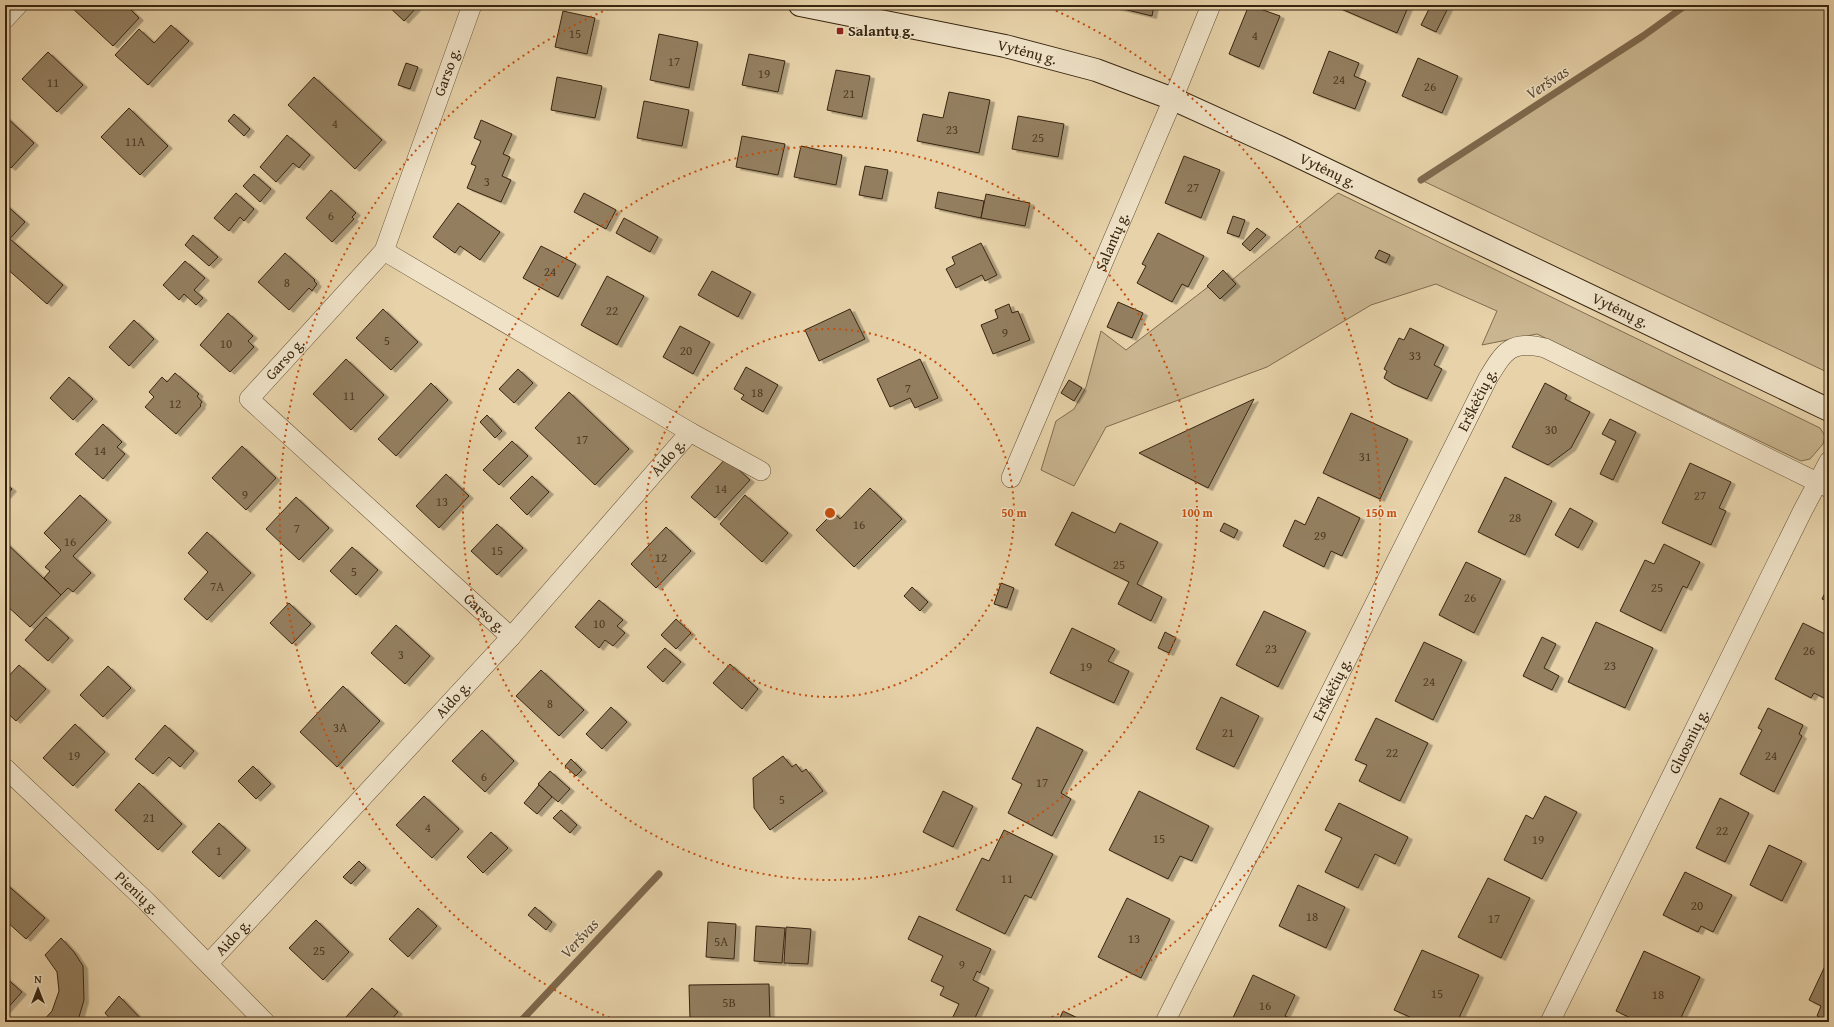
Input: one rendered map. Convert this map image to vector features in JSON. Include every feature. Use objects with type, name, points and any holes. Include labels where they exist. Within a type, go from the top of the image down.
[{"type":"main road","name":"Vytėnų g.","points":[[800,5],[1005,46],[1096,70],[1173,99],[1280,147],[1829,410]]},
{"type":"street","points":[[5,19],[18,5]]},
{"type":"street","name":"Garso g.","points":[[472,5],[384,250],[249,399],[511,637]]},
{"type":"street","name":"Salantų g.","points":[[1011,478],[1173,99],[1211,5]]},
{"type":"street","name":"Aido g.","points":[[384,250],[690,432],[761,471]]},
{"type":"street","name":"Erškėčių g.","points":[[1165,1022],[1488,378],[1500,358],[1515,345],[1531,344],[1545,348],[1823,485]]},
{"type":"street","name":"Aido g.","points":[[208,963],[511,637],[690,432]]},
{"type":"street","name":"Gluosnių g.","points":[[1550,1022],[1823,485],[1829,461]]},
{"type":"street","name":"Pienių g.","points":[[5,768],[208,963],[265,1022]]},
{"type":"shaded area","points":[[1686,5],[1829,5],[1829,373],[1421,180],[1643,36]]},
{"type":"shaded area","points":[[1338,193],[1820,428],[1825,436],[1823,444],[1810,459],[1801,461],[1537,334],[1482,345],[1497,311],[1436,284],[1371,305],[1267,367],[1106,427],[1074,486],[1041,470],[1056,421],[1074,409],[1086,387],[1101,331],[1126,350],[1208,287],[1220,299],[1236,284],[1232,280]]},
{"type":"building","points":[[73,5],[126,5],[139,18],[113,46],[71,7]]},
{"type":"building","points":[[387,5],[419,5],[404,21]]},
{"type":"building","points":[[1116,5],[1154,5],[1152,16],[1115,7]]},
{"type":"building","points":[[1249,5],[1280,16],[1259,67],[1229,54]]},
{"type":"building","points":[[1332,5],[1409,5],[1397,33]]},
{"type":"building","points":[[1431,5],[1442,5],[1448,8],[1436,32],[1421,25]]},
{"type":"building","points":[[563,11],[595,18],[587,54],[555,47]]},
{"type":"building","points":[[171,25],[189,41],[148,85],[115,55],[139,29],[154,43]]},
{"type":"building","points":[[659,34],[698,42],[689,88],[650,80]]},
{"type":"building","points":[[1329,51],[1359,63],[1354,76],[1366,81],[1355,109],[1313,93]]},
{"type":"building","points":[[48,52],[83,85],[57,112],[22,79]]},
{"type":"building","points":[[749,54],[785,61],[778,92],[742,85]]},
{"type":"building","points":[[1418,58],[1458,76],[1442,113],[1402,96]]},
{"type":"building","points":[[406,63],[418,67],[410,89],[398,85]]},
{"type":"building","points":[[836,70],[870,76],[862,117],[827,110]]},
{"type":"building","points":[[314,77],[382,140],[355,169],[288,105]]},
{"type":"building","points":[[557,77],[602,86],[595,118],[551,110]]},
{"type":"building","points":[[949,92],[990,100],[979,153],[917,141],[923,114],[943,118]]},
{"type":"building","points":[[644,101],[689,110],[682,146],[637,138]]},
{"type":"building","points":[[129,108],[168,146],[140,175],[101,137]]},
{"type":"building","points":[[234,114],[250,129],[244,136],[228,121]]},
{"type":"building","points":[[5,116],[34,143],[11,168],[5,163]]},
{"type":"building","points":[[1018,116],[1064,124],[1058,157],[1012,149]]},
{"type":"building","points":[[481,120],[512,134],[503,154],[510,157],[502,176],[511,180],[501,202],[467,188],[476,166],[471,164],[481,141],[474,138]]},
{"type":"building","points":[[287,135],[310,155],[299,168],[293,163],[276,182],[260,167]]},
{"type":"building","points":[[742,136],[785,144],[778,175],[736,167]]},
{"type":"building","points":[[801,146],[842,155],[836,185],[794,177]]},
{"type":"building","points":[[1184,156],[1220,170],[1201,218],[1165,203]]},
{"type":"building","points":[[865,166],[888,170],[882,199],[859,195]]},
{"type":"building","points":[[254,174],[271,189],[260,202],[243,186]]},
{"type":"building","points":[[331,190],[356,213],[352,217],[354,219],[332,242],[306,218]]},
{"type":"building","points":[[938,192],[984,201],[981,218],[935,208]]},
{"type":"building","points":[[236,193],[254,209],[244,221],[240,217],[229,231],[214,218]]},
{"type":"building","points":[[584,193],[616,210],[606,229],[574,212]]},
{"type":"building","points":[[986,194],[1030,203],[1025,226],[981,218]]},
{"type":"building","points":[[458,203],[500,232],[480,260],[460,246],[455,253],[433,237]]},
{"type":"building","points":[[5,204],[25,222],[5,244]]},
{"type":"building","points":[[1233,216],[1245,220],[1239,237],[1227,233]]},
{"type":"building","points":[[624,218],[658,237],[650,252],[616,233]]},
{"type":"building","points":[[1257,228],[1266,235],[1250,251],[1242,244]]},
{"type":"building","points":[[1158,233],[1204,256],[1188,287],[1182,284],[1172,302],[1137,283],[1146,266],[1142,264]]},
{"type":"building","points":[[193,235],[218,257],[209,266],[185,245]]},
{"type":"building","points":[[10,239],[63,285],[47,304],[5,267],[5,244]]},
{"type":"building","points":[[981,243],[997,275],[985,281],[982,275],[956,288],[946,269],[955,264],[952,257]]},
{"type":"building","points":[[541,246],[576,264],[558,297],[523,278]]},
{"type":"building","points":[[1379,250],[1390,255],[1386,263],[1375,258]]},
{"type":"building","points":[[285,253],[315,280],[314,281],[317,284],[312,291],[309,288],[289,310],[258,282]]},
{"type":"building","points":[[185,261],[205,278],[194,290],[203,298],[196,305],[184,294],[179,300],[163,285]]},
{"type":"building","points":[[1223,270],[1236,284],[1220,299],[1207,286]]},
{"type":"building","points":[[712,271],[751,292],[738,317],[698,295]]},
{"type":"building","points":[[607,276],[644,296],[617,345],[581,325]]},
{"type":"building","points":[[1118,302],[1143,313],[1132,338],[1107,327]]},
{"type":"building","points":[[1009,304],[1012,313],[1018,311],[1030,340],[993,354],[981,325],[998,318],[995,310]]},
{"type":"building","points":[[383,309],[418,342],[391,370],[356,338]]},
{"type":"building","points":[[850,309],[865,339],[819,361],[805,330]]},
{"type":"building","points":[[228,313],[253,336],[248,341],[254,347],[230,372],[200,345]]},
{"type":"building","points":[[134,320],[154,339],[129,366],[109,347]]},
{"type":"building","points":[[680,326],[710,342],[693,374],[663,357]]},
{"type":"building","points":[[1410,328],[1444,345],[1434,365],[1442,369],[1427,399],[1393,384],[1384,378],[1387,371],[1384,369],[1399,338],[1404,340]]},
{"type":"building","points":[[346,359],[384,395],[351,430],[313,394]]},
{"type":"building","points":[[920,359],[938,398],[915,408],[910,398],[890,407],[877,379]]},
{"type":"building","points":[[746,367],[778,385],[763,412],[741,399],[744,395],[734,389]]},
{"type":"building","points":[[518,369],[533,383],[514,403],[499,389]]},
{"type":"building","points":[[175,373],[199,394],[197,396],[202,402],[200,405],[201,406],[176,434],[145,407],[154,397],[149,392],[162,377],[167,382]]},
{"type":"building","points":[[69,377],[93,399],[73,420],[50,398]]},
{"type":"building","points":[[1069,380],[1082,388],[1074,401],[1061,393]]},
{"type":"building","points":[[431,383],[448,400],[396,456],[378,439]]},
{"type":"building","points":[[1545,383],[1567,395],[1565,399],[1590,412],[1571,448],[1548,465],[1512,447]]},
{"type":"building","points":[[569,392],[629,449],[595,485],[535,428]]},
{"type":"building","points":[[1254,399],[1208,488],[1139,453]]},
{"type":"building","points":[[1351,413],[1408,439],[1380,499],[1323,473]]},
{"type":"building","points":[[487,415],[502,431],[495,438],[480,422]]},
{"type":"building","points":[[1610,419],[1636,432],[1613,480],[1600,474],[1616,441],[1602,434]]},
{"type":"building","points":[[103,424],[122,442],[117,447],[125,454],[103,479],[75,454]]},
{"type":"building","points":[[512,441],[528,456],[499,485],[483,470]]},
{"type":"building","points":[[242,446],[276,478],[246,510],[212,478]]},
{"type":"building","points":[[726,458],[750,480],[715,518],[691,497]]},
{"type":"building","points":[[1690,463],[1731,482],[1719,508],[1726,511],[1711,545],[1662,523]]},
{"type":"building","points":[[446,474],[469,496],[439,528],[416,506]]},
{"type":"building","points":[[532,476],[549,492],[527,515],[510,498]]},
{"type":"building","points":[[1505,477],[1552,501],[1525,555],[1478,532]]},
{"type":"building","points":[[6,484],[12,489],[5,497],[5,485]]},
{"type":"building","points":[[870,488],[902,519],[854,567],[816,530],[834,512],[840,519]]},
{"type":"building","points":[[80,495],[107,520],[73,556],[91,573],[73,592],[68,588],[61,595],[44,578],[50,571],[45,567],[61,550],[44,533]]},
{"type":"building","points":[[745,495],[788,533],[762,562],[720,524]]},
{"type":"building","points":[[296,497],[329,528],[299,560],[266,529]]},
{"type":"building","points":[[1318,497],[1360,518],[1342,556],[1331,551],[1324,567],[1283,546],[1295,520],[1305,525]]},
{"type":"building","points":[[1570,508],[1593,521],[1578,548],[1555,535]]},
{"type":"building","points":[[1072,512],[1115,533],[1120,523],[1158,542],[1137,584],[1162,597],[1151,621],[1118,604],[1129,582],[1055,545]]},
{"type":"building","points":[[1224,523],[1238,530],[1234,538],[1220,531]]},
{"type":"building","points":[[497,524],[523,548],[497,575],[471,551]]},
{"type":"building","points":[[666,527],[691,551],[656,588],[631,564]]},
{"type":"building","points":[[207,532],[251,573],[207,620],[184,599],[208,572],[188,553]]},
{"type":"building","points":[[5,542],[61,595],[30,627],[5,604]]},
{"type":"building","points":[[1664,544],[1700,562],[1687,588],[1683,586],[1661,631],[1620,611],[1645,560],[1654,564]]},
{"type":"building","points":[[352,547],[378,570],[356,595],[330,571]]},
{"type":"building","points":[[1466,562],[1501,579],[1474,633],[1439,615]]},
{"type":"building","points":[[1001,583],[1014,588],[1007,608],[994,604]]},
{"type":"building","points":[[1829,585],[1829,602],[1822,599]]},
{"type":"building","points":[[912,587],[928,602],[920,611],[904,596]]},
{"type":"building","points":[[599,600],[623,620],[617,626],[625,633],[613,646],[605,640],[599,648],[575,627]]},
{"type":"building","points":[[289,603],[311,624],[292,644],[270,623]]},
{"type":"building","points":[[1264,611],[1306,631],[1278,687],[1236,665]]},
{"type":"building","points":[[46,617],[69,638],[48,661],[25,640]]},
{"type":"building","points":[[676,619],[691,633],[676,649],[661,635]]},
{"type":"building","points":[[1596,622],[1653,648],[1625,708],[1568,682]]},
{"type":"building","points":[[1803,623],[1829,636],[1829,663],[1827,667],[1829,668],[1828,700],[1814,693],[1811,698],[1775,679]]},
{"type":"building","points":[[396,625],[430,656],[405,684],[371,653]]},
{"type":"building","points":[[1072,628],[1115,649],[1108,661],[1129,671],[1114,703],[1050,673]]},
{"type":"building","points":[[1165,632],[1176,638],[1169,653],[1158,648]]},
{"type":"building","points":[[1542,637],[1556,644],[1544,668],[1559,676],[1552,690],[1523,676]]},
{"type":"building","points":[[1424,642],[1462,660],[1433,720],[1395,701]]},
{"type":"building","points":[[665,648],[681,662],[663,682],[647,667]]},
{"type":"building","points":[[730,664],[758,689],[742,709],[713,683]]},
{"type":"building","points":[[19,665],[46,689],[16,721],[5,711],[5,680]]},
{"type":"building","points":[[108,666],[131,688],[103,717],[80,695]]},
{"type":"building","points":[[541,670],[584,710],[559,736],[516,696]]},
{"type":"building","points":[[343,686],[380,721],[337,767],[300,732]]},
{"type":"building","points":[[1221,697],[1259,716],[1234,767],[1196,749]]},
{"type":"building","points":[[611,707],[627,722],[602,749],[586,734]]},
{"type":"building","points":[[1768,708],[1803,725],[1799,734],[1802,736],[1774,792],[1740,774],[1762,730],[1758,728]]},
{"type":"building","points":[[1376,718],[1428,743],[1400,801],[1359,781],[1367,765],[1355,760]]},
{"type":"building","points":[[75,724],[105,752],[73,786],[43,758]]},
{"type":"building","points":[[165,725],[194,751],[180,767],[169,757],[153,774],[135,759]]},
{"type":"building","points":[[1037,727],[1083,750],[1061,793],[1071,799],[1052,836],[1008,813],[1022,784],[1012,779]]},
{"type":"building","points":[[482,730],[514,761],[485,792],[452,761]]},
{"type":"building","points":[[783,756],[792,767],[796,764],[802,772],[806,769],[823,791],[770,830],[754,808],[753,778]]},
{"type":"building","points":[[571,759],[582,770],[576,776],[565,766]]},
{"type":"building","points":[[253,766],[271,784],[256,799],[238,781]]},
{"type":"building","points":[[550,771],[570,789],[558,802],[538,784]]},
{"type":"building","points":[[139,783],[182,824],[158,850],[115,810]]},
{"type":"building","points":[[539,785],[552,797],[537,814],[524,803]]},
{"type":"building","points":[[943,791],[973,806],[953,847],[923,832]]},
{"type":"building","points":[[1139,791],[1209,826],[1192,861],[1180,856],[1168,879],[1109,850]]},
{"type":"building","points":[[424,796],[459,829],[432,858],[396,825]]},
{"type":"building","points":[[1545,796],[1577,812],[1542,879],[1504,860],[1526,815],[1533,819]]},
{"type":"building","points":[[1720,798],[1749,813],[1725,862],[1696,848]]},
{"type":"building","points":[[1339,803],[1408,837],[1395,864],[1375,854],[1358,888],[1325,872],[1342,838],[1325,830]]},
{"type":"building","points":[[561,810],[577,825],[570,833],[553,818]]},
{"type":"building","points":[[219,823],[246,848],[219,877],[192,852]]},
{"type":"building","points":[[1004,830],[1053,854],[1031,898],[1025,895],[1005,934],[956,910],[982,858],[989,861]]},
{"type":"building","points":[[491,832],[508,848],[483,873],[467,857]]},
{"type":"building","points":[[1769,845],[1802,861],[1782,901],[1750,885]]},
{"type":"building","points":[[359,861],[366,868],[351,884],[343,877]]},
{"type":"building","points":[[1685,872],[1732,895],[1713,932],[1701,926],[1698,932],[1663,915]]},
{"type":"building","points":[[1488,878],[1530,898],[1501,958],[1458,937]]},
{"type":"building","points":[[5,883],[45,918],[26,939],[5,920]]},
{"type":"building","points":[[1298,885],[1345,907],[1326,948],[1279,926]]},
{"type":"building","points":[[1127,898],[1170,919],[1141,978],[1098,957]]},
{"type":"building","points":[[535,907],[552,922],[546,930],[528,915]]},
{"type":"building","points":[[418,908],[437,926],[408,957],[389,939]]},
{"type":"building","points":[[919,916],[991,949],[980,973],[977,971],[973,980],[989,988],[973,1022],[951,1021],[959,1004],[940,995],[944,987],[931,981],[943,956],[908,939]]},
{"type":"building","points":[[316,920],[349,952],[323,980],[289,948]]},
{"type":"building","points":[[708,922],[736,924],[734,959],[706,957]]},
{"type":"building","points":[[756,926],[785,928],[782,963],[754,961]]},
{"type":"building","points":[[786,927],[811,929],[808,964],[784,963]]},
{"type":"building","points":[[61,938],[74,952],[83,966],[84,1000],[76,1022],[42,1022],[52,1011],[59,991],[57,972],[45,955]]},
{"type":"building","points":[[1422,950],[1479,975],[1457,1022],[1421,1022],[1394,1010]]},
{"type":"building","points":[[1644,951],[1700,977],[1679,1022],[1639,1022],[1616,1011]]},
{"type":"building","points":[[1825,966],[1829,969],[1829,1022],[1817,1016],[1821,1006],[1809,1000]]},
{"type":"building","points":[[1253,975],[1295,995],[1285,1016],[1298,1022],[1231,1022]]},
{"type":"building","points":[[5,977],[22,992],[5,1011]]},
{"type":"building","points":[[769,984],[770,1022],[690,1020],[689,985]]},
{"type":"building","points":[[372,988],[398,1012],[389,1022],[352,1022],[346,1017]]},
{"type":"building","points":[[119,996],[144,1022],[113,1022],[105,1013]]},
{"type":"building","points":[[1063,1011],[1086,1022],[1058,1022]]},
{"type":"waterway","name":"Veršvas","points":[[1421,180],[1643,36],[1686,5]]},
{"type":"waterway","name":"Veršvas","points":[[520,1022],[659,874]]},
{"type":"place","name":"Salantų g.","points":[[840,31]]}]
